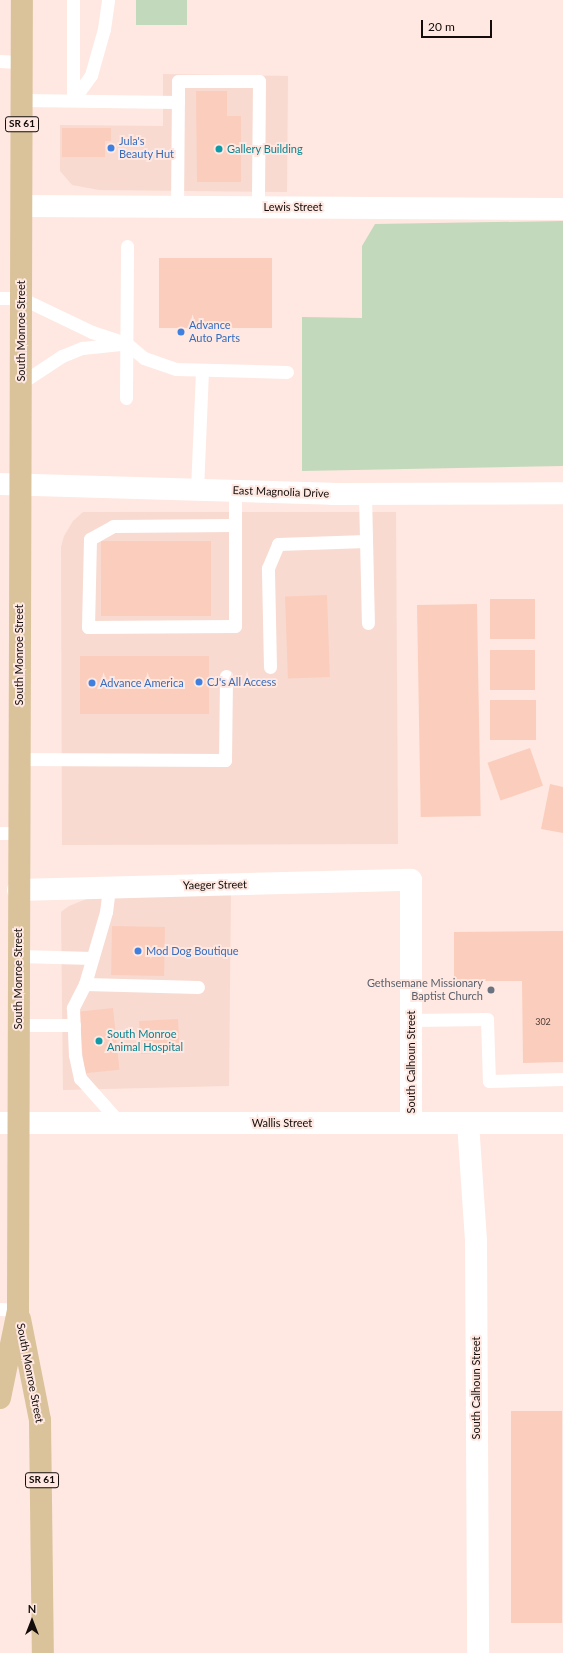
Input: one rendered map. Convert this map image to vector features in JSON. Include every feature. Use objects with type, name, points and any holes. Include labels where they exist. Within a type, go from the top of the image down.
[{"type":"main road","name":"South Monroe Street","points":[[0,1398],[9,1310],[9,1123],[18,1025],[18,890],[9,833],[19,759],[10,484],[21,383],[22,0]]},
{"type":"main road","name":"South Monroe Street","points":[[9,1310],[40,1420],[43,1653]]},
{"type":"street","name":"Lewis Street","points":[[22,206],[563,209]]},
{"type":"street","name":"East Magnolia Drive","points":[[10,484],[365,494],[563,493]]},
{"type":"street","name":"Yaeger Street","points":[[18,890],[411,880]]},
{"type":"street","name":"South Calhoun Street","points":[[411,880],[411,1123]]},
{"type":"street","name":"Wallis Street","points":[[9,1123],[563,1123]]},
{"type":"street","name":"South Calhoun Street","points":[[468,1123],[476,1241],[478,1653]]},
{"type":"lane","points":[[73,0],[73,100]]},
{"type":"lane","points":[[73,100],[92,75],[104,29],[108,0]]},
{"type":"lane","points":[[0,61],[22,62]]},
{"type":"lane","points":[[177,207],[178,81],[259,81],[258,207]]},
{"type":"lane","points":[[22,100],[178,102]]},
{"type":"lane","points":[[126,398],[127,246]]},
{"type":"lane","points":[[0,298],[21,298],[86,330],[126,343],[144,358],[176,369],[287,372]]},
{"type":"lane","points":[[21,383],[62,356],[82,348],[126,343]]},
{"type":"lane","points":[[197,490],[202,370]]},
{"type":"lane","points":[[235,491],[235,525],[235,626],[88,627],[90,539],[113,526],[235,525]]},
{"type":"lane","points":[[365,494],[368,624]]},
{"type":"lane","points":[[270,667],[268,568],[278,544],[366,541]]},
{"type":"lane","points":[[19,759],[225,760],[226,676]]},
{"type":"lane","points":[[109,888],[106,912],[85,984],[73,1008],[75,1055],[80,1078],[120,1123]]},
{"type":"lane","points":[[18,956],[92,958]]},
{"type":"lane","points":[[85,984],[198,987]]},
{"type":"lane","points":[[411,1020],[487,1019],[489,1081],[563,1079]]},
{"type":"lane","points":[[18,1025],[74,1025]]},
{"type":"shaded area","points":[[163,74],[288,76],[287,192],[99,190],[72,185],[60,171],[60,125],[163,126]]},
{"type":"shaded area","points":[[83,512],[396,512],[398,844],[62,845],[61,547],[64,536],[73,521]]},
{"type":"shaded area","points":[[231,890],[229,1086],[63,1090],[61,912],[69,906],[94,896]]},
{"type":"green space","points":[[136,0],[187,0],[187,25],[136,25]]},
{"type":"green space","points":[[563,221],[563,466],[302,471],[302,317],[362,318],[362,246],[375,224]]},
{"type":"building","name":"Gallery Building","points":[[196,91],[227,91],[227,116],[241,116],[241,182],[197,182]]},
{"type":"building","points":[[62,128],[111,128],[111,141],[105,141],[105,157],[62,157]]},
{"type":"building","points":[[159,258],[272,258],[272,328],[159,328]]},
{"type":"building","points":[[101,541],[211,541],[211,616],[101,616]]},
{"type":"building","points":[[327,595],[330,677],[288,678],[285,596]]},
{"type":"building","points":[[490,599],[535,599],[535,639],[490,639]]},
{"type":"building","points":[[477,604],[481,816],[421,817],[417,605]]},
{"type":"building","points":[[490,650],[535,650],[535,690],[490,690]]},
{"type":"building","points":[[80,656],[209,656],[209,714],[80,714]]},
{"type":"building","points":[[490,700],[536,700],[536,740],[490,740]]},
{"type":"building","points":[[530,748],[543,786],[500,800],[487,763]]},
{"type":"building","points":[[550,784],[563,787],[563,833],[541,829]]},
{"type":"building","name":"Mod Dog Boutique","points":[[112,926],[165,927],[164,976],[111,975]]},
{"type":"building","name":"Gethsemane Missionary Baptist Church","points":[[563,931],[563,1062],[523,1063],[522,981],[454,981],[454,932]]},
{"type":"building","name":"South Monroe Animal Hospital","points":[[113,1008],[119,1070],[85,1073],[78,1012]]},
{"type":"building","points":[[178,1019],[180,1052],[141,1054],[139,1021]]},
{"type":"building","points":[[511,1411],[562,1411],[562,1623],[511,1623]]},
{"type":"place","name":"Jula's Beauty Hut","points":[[111,148]]},
{"type":"place","name":"Gallery Building","points":[[219,149]]},
{"type":"place","name":"Advance Auto Parts","points":[[181,332]]},
{"type":"place","name":"CJ's All Access","points":[[199,682]]},
{"type":"place","name":"Advance America","points":[[92,683]]},
{"type":"place","name":"Mod Dog Boutique","points":[[138,951]]},
{"type":"place","name":"Gethsemane Missionary Baptist Church","points":[[491,990]]},
{"type":"place","name":"South Monroe Animal Hospital","points":[[99,1041]]}]
